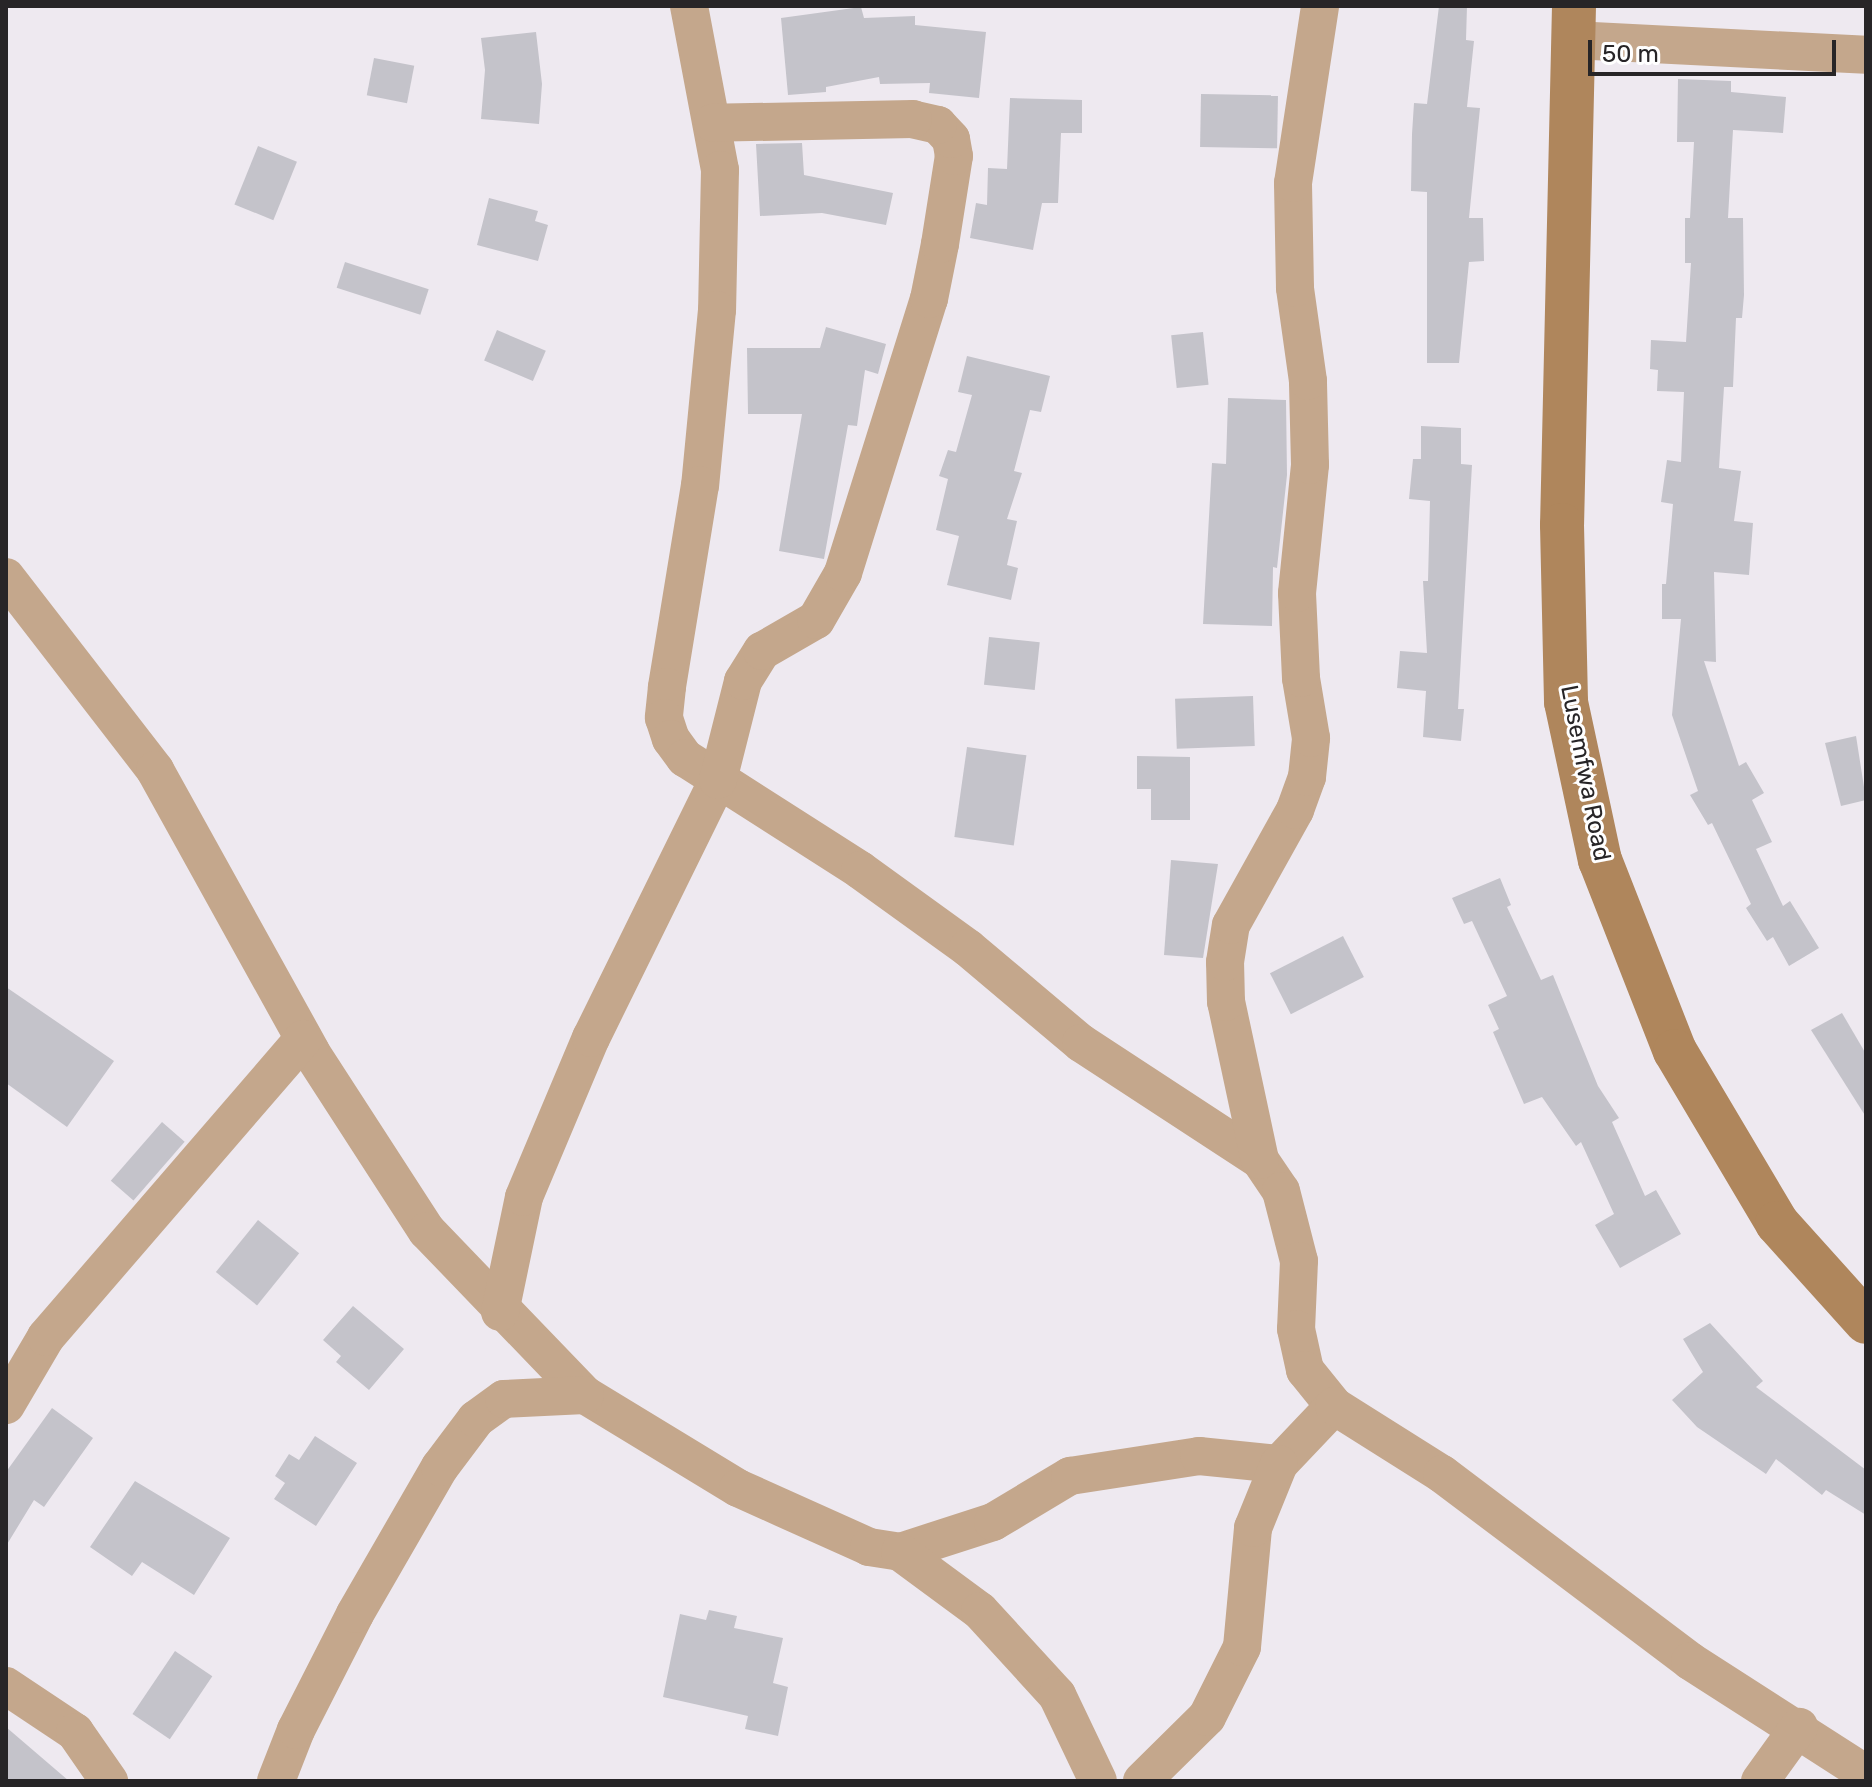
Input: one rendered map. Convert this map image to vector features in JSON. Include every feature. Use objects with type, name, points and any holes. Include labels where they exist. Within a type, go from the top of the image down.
[{"type":"street","points":[[689,6],[720,170],[717,310],[700,485],[664,718],[685,758],[860,870],[968,948],[1081,1043],[1260,1160]]},
{"type":"street","points":[[1320,6],[1293,183],[1295,288],[1308,381],[1310,465],[1297,593],[1301,678],[1311,738],[1307,777],[1295,810],[1231,925],[1225,962],[1226,1002],[1260,1160],[1281,1191],[1299,1261],[1296,1329],[1305,1370],[1334,1406],[1442,1474],[1690,1661],[1799,1727],[1866,1774]]},
{"type":"street","points":[[1574,23],[1866,55]]},
{"type":"street","name":"Lusemfwa Road","points":[[1574,23],[1562,525],[1566,702],[1600,860],[1675,1051],[1777,1223],[1866,1322]]},
{"type":"street","points":[[500,1312],[524,1197],[591,1038],[718,780],[743,681],[762,651],[816,620],[843,573],[929,299],[954,156],[951,139],[938,125],[913,119],[713,123]]},
{"type":"street","points":[[6,577],[155,770],[303,1039],[427,1231],[500,1312],[585,1395],[738,1488],[869,1547],[900,1552],[993,1522],[1070,1476],[1199,1456],[1279,1464]]},
{"type":"street","points":[[6,1405],[46,1337],[303,1039]]},
{"type":"street","points":[[276,1781],[296,1730],[355,1614],[440,1467],[476,1419],[504,1399],[585,1395]]},
{"type":"street","points":[[1142,1781],[1207,1717],[1242,1647],[1253,1528],[1279,1464],[1334,1406]]},
{"type":"street","points":[[900,1552],[980,1611],[1057,1695],[1098,1781]]},
{"type":"street","points":[[6,1686],[75,1732],[109,1781]]},
{"type":"street","points":[[1760,1781],[1799,1727]]},
{"type":"building","points":[[1439,6],[1467,6],[1466,40],[1474,41],[1467,107],[1480,108],[1469,218],[1483,218],[1484,261],[1469,262],[1459,363],[1427,363],[1427,192],[1411,191],[1414,103],[1427,104]]},
{"type":"building","points":[[861,7],[864,18],[915,16],[915,25],[986,32],[979,98],[929,93],[930,83],[880,84],[879,77],[826,87],[826,92],[788,95],[781,18]]},
{"type":"building","points":[[536,32],[542,84],[539,124],[481,119],[485,70],[481,38]]},
{"type":"building","points":[[374,58],[414,66],[407,103],[367,95]]},
{"type":"building","points":[[1678,79],[1731,81],[1731,92],[1786,97],[1783,133],[1733,130],[1728,218],[1743,218],[1744,295],[1742,318],[1736,318],[1733,387],[1724,387],[1719,468],[1741,471],[1734,521],[1753,523],[1749,575],[1714,572],[1716,662],[1704,661],[1739,766],[1746,762],[1764,793],[1752,800],[1772,842],[1756,849],[1783,906],[1790,901],[1819,948],[1789,966],[1773,937],[1767,941],[1746,908],[1751,904],[1712,823],[1708,825],[1690,795],[1698,791],[1672,715],[1681,619],[1662,619],[1662,584],[1666,584],[1673,504],[1661,502],[1667,460],[1681,462],[1684,392],[1657,391],[1658,370],[1650,369],[1651,340],[1686,342],[1691,263],[1685,263],[1685,218],[1690,218],[1694,142],[1677,142]]},
{"type":"building","points":[[1201,94],[1278,95],[1277,148],[1200,147]]},
{"type":"building","points":[[1010,98],[1082,100],[1082,133],[1061,133],[1058,203],[1042,203],[1033,250],[970,238],[976,203],[987,205],[988,168],[1007,169]]},
{"type":"building","points":[[802,143],[804,175],[893,193],[886,225],[822,213],[760,216],[756,144]]},
{"type":"building","points":[[258,146],[297,162],[273,220],[234,204]]},
{"type":"building","points":[[489,198],[538,211],[535,221],[548,225],[538,261],[477,245]]},
{"type":"building","points":[[345,262],[429,289],[420,315],[337,288]]},
{"type":"building","points":[[826,327],[886,344],[878,374],[865,370],[857,426],[848,425],[824,559],[779,551],[802,414],[748,414],[747,348],[820,348]]},
{"type":"building","points":[[497,330],[546,351],[533,381],[484,360]]},
{"type":"building","points":[[1203,332],[1209,385],[1177,388],[1171,335]]},
{"type":"building","points":[[967,356],[1050,376],[1041,412],[1030,410],[1014,471],[1022,473],[1007,519],[1017,521],[1007,565],[1018,568],[1011,600],[947,585],[959,536],[936,530],[948,479],[939,476],[948,450],[956,452],[972,395],[958,392]]},
{"type":"building","points":[[1228,398],[1286,400],[1287,475],[1277,568],[1273,567],[1272,626],[1203,624],[1212,463],[1226,464]]},
{"type":"building","points":[[1421,426],[1461,428],[1461,464],[1472,465],[1458,709],[1464,709],[1461,741],[1423,737],[1426,691],[1397,688],[1400,651],[1427,653],[1423,581],[1428,581],[1430,501],[1409,499],[1413,459],[1421,459]]},
{"type":"building","points":[[989,637],[1040,642],[1035,690],[984,685]]},
{"type":"building","points":[[1253,696],[1255,746],[1177,749],[1175,699]]},
{"type":"building","points":[[1856,736],[1866,800],[1841,806],[1825,743]]},
{"type":"building","points":[[967,747],[1026,755],[1014,845],[954,837]]},
{"type":"building","points":[[1137,756],[1190,757],[1190,820],[1151,820],[1151,789],[1137,789]]},
{"type":"building","points":[[1171,860],[1218,864],[1203,958],[1164,955]]},
{"type":"building","points":[[1500,878],[1511,905],[1507,907],[1541,980],[1553,975],[1598,1086],[1619,1118],[1612,1122],[1645,1196],[1656,1190],[1681,1234],[1620,1268],[1595,1225],[1614,1214],[1581,1142],[1576,1146],[1542,1097],[1524,1104],[1493,1032],[1499,1029],[1488,1005],[1507,996],[1472,921],[1464,924],[1452,898]]},
{"type":"building","points":[[1343,936],[1364,977],[1291,1014],[1270,973]]},
{"type":"building","points":[[6,987],[114,1061],[67,1127],[6,1083]]},
{"type":"building","points":[[1842,1013],[1866,1054],[1866,1117],[1811,1030]]},
{"type":"building","points":[[162,1122],[185,1142],[133,1201],[111,1181]]},
{"type":"building","points":[[258,1220],[299,1253],[257,1305],[216,1272]]},
{"type":"building","points":[[353,1306],[404,1349],[369,1390],[336,1362],[341,1356],[323,1340]]},
{"type":"building","points":[[1710,1323],[1763,1381],[1756,1387],[1866,1470],[1866,1515],[1826,1490],[1822,1495],[1776,1459],[1766,1474],[1697,1427],[1672,1400],[1703,1372],[1683,1339]]},
{"type":"building","points":[[52,1408],[93,1438],[44,1507],[34,1500],[6,1546],[6,1472]]},
{"type":"building","points":[[315,1436],[357,1463],[316,1526],[274,1499],[285,1483],[275,1476],[289,1454],[299,1460]]},
{"type":"building","points":[[135,1481],[230,1538],[194,1595],[142,1562],[132,1576],[90,1547]]},
{"type":"building","points":[[709,1610],[737,1616],[734,1628],[783,1638],[773,1683],[788,1687],[778,1736],[745,1729],[748,1716],[663,1697],[680,1614],[706,1620]]},
{"type":"building","points":[[175,1651],[212,1676],[170,1739],[133,1714]]},
{"type":"building","points":[[6,1727],[69,1781],[6,1781]]}]
